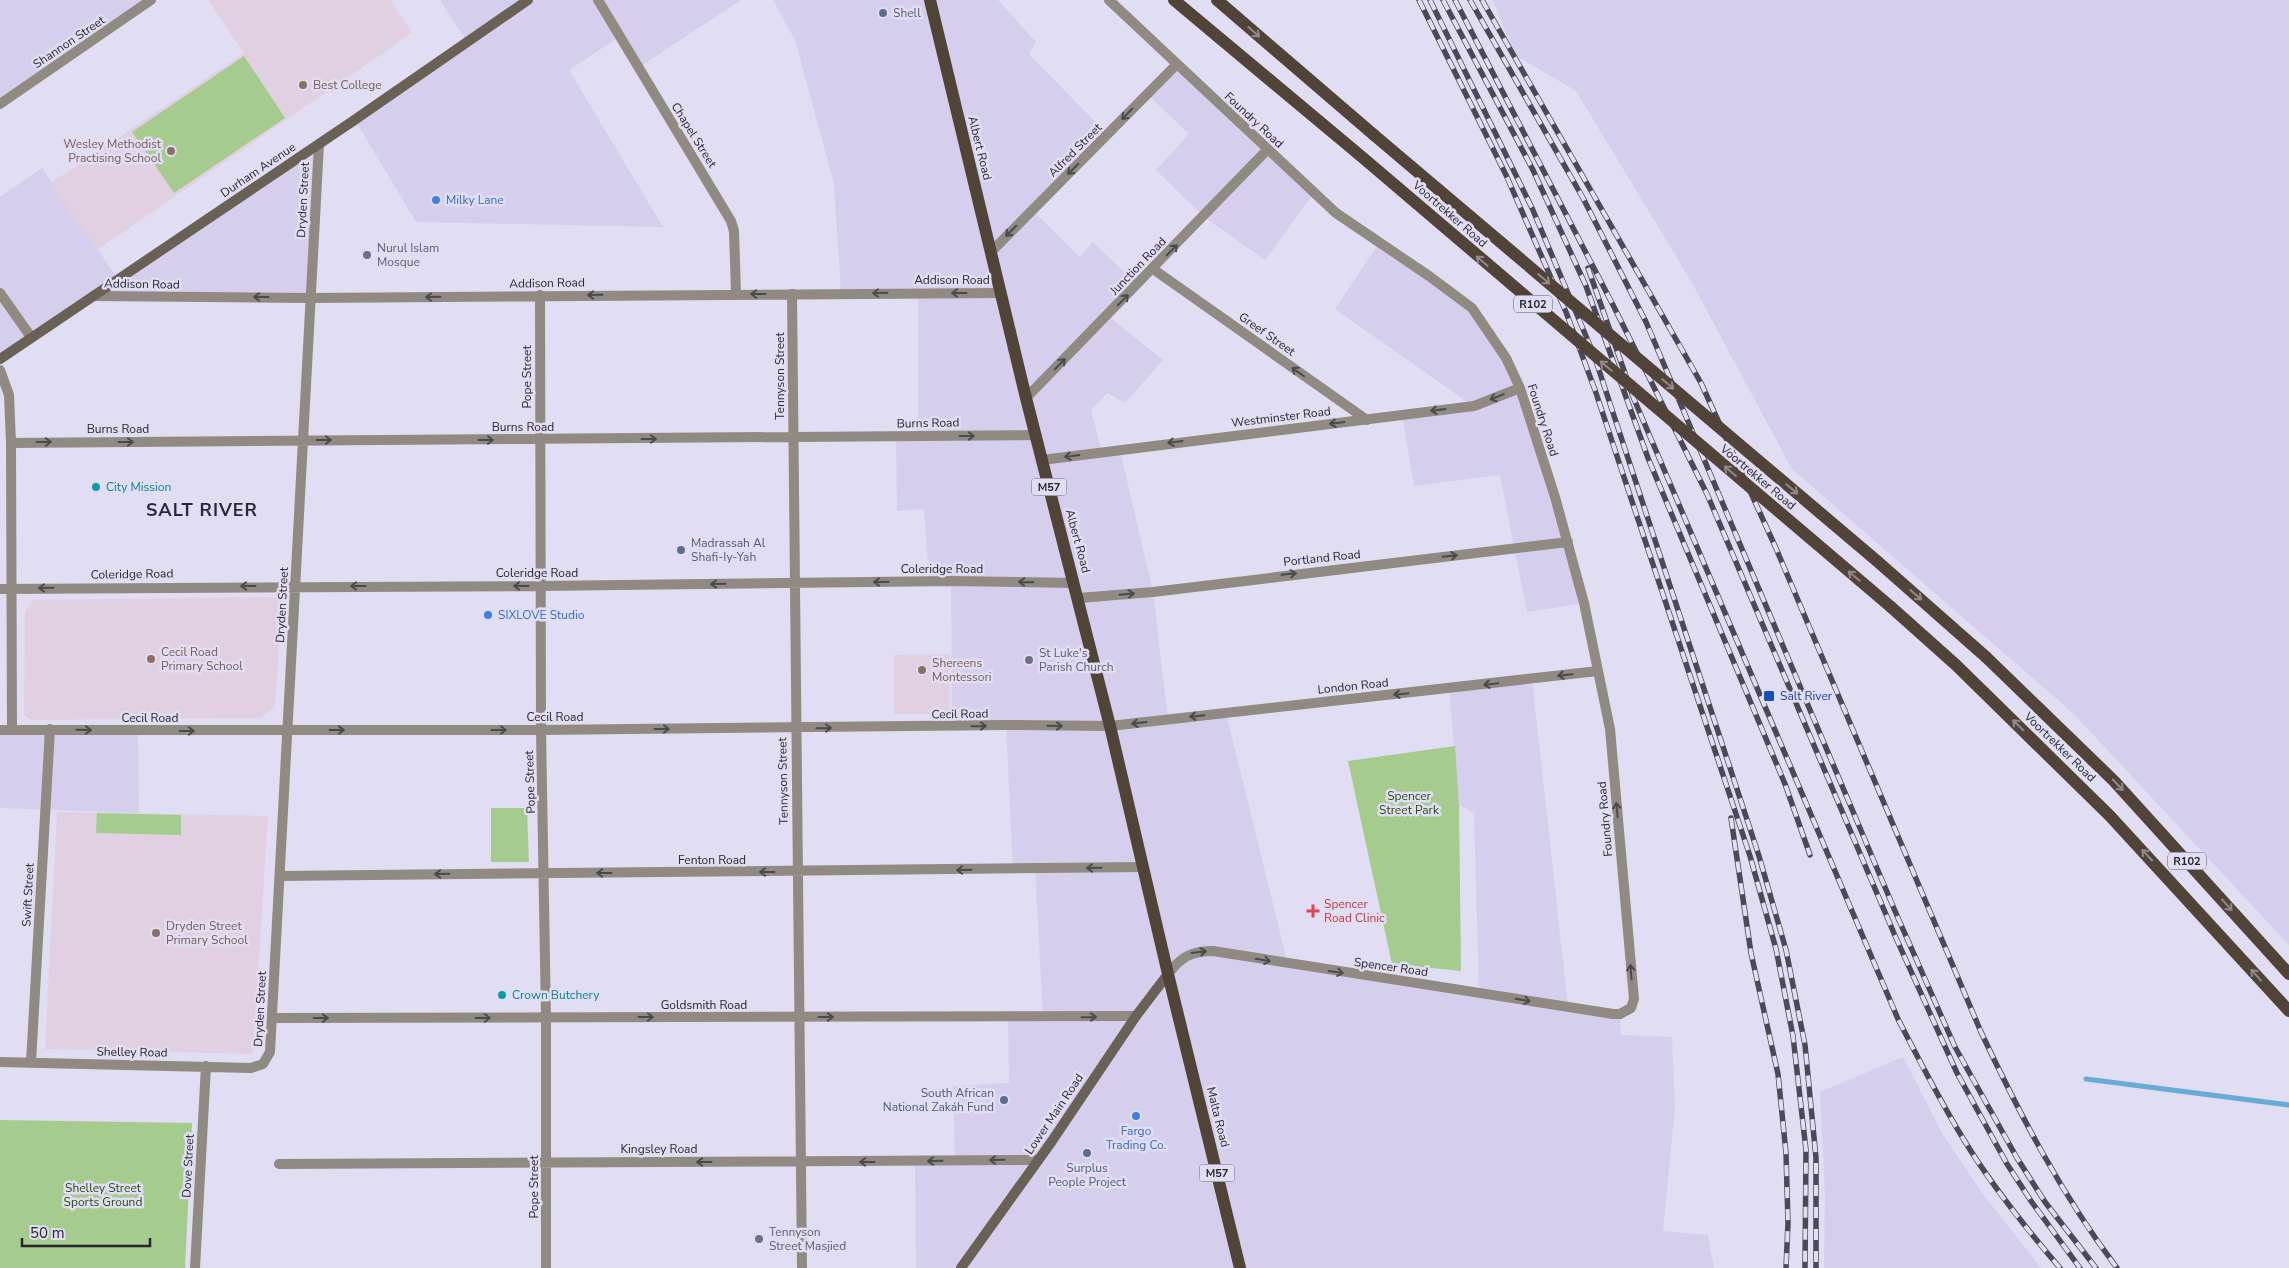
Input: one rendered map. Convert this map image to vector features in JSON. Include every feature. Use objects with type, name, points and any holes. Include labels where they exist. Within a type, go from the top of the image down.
[{"type":"main road","name":"Albert Road","points":[[930,0],[1026,398],[1079,598],[1168,974]]},
{"type":"main road","name":"Voortrekker Road","points":[[1174,0],[1362,157],[1956,665],[2110,816],[2289,1011]]},
{"type":"main road","name":"Voortrekker Road","points":[[1217,0],[1986,657],[2114,781],[2289,974]]},
{"type":"main road","name":"Malta Road","points":[[1168,974],[1240,1268]]},
{"type":"street","name":"Shannon Street","points":[[0,104],[151,0]]},
{"type":"street","name":"Durham Avenue","points":[[0,359],[319,144],[528,0]]},
{"type":"street","name":"Chapel Street","points":[[598,0],[731,221],[734,231],[736,293]]},
{"type":"street","name":"Foundry Road","points":[[1109,0],[1336,213],[1429,276],[1472,308],[1506,358],[1520,388],[1568,542],[1584,604],[1610,729],[1634,999],[1631,1008],[1620,1014]]},
{"type":"street","name":"Alfred Street","points":[[991,252],[1177,64]]},
{"type":"street","name":"Dryden Street","points":[[263,1064],[270,1052],[319,144]]},
{"type":"street","name":"Junction Road","points":[[1026,398],[1267,150]]},
{"type":"street","name":"Greef Street","points":[[1153,269],[1367,420]]},
{"type":"street","points":[[0,293],[31,337]]},
{"type":"street","name":"Addison Road","points":[[93,296],[310,298],[736,293],[1001,293]]},
{"type":"street","name":"Tennyson Street","points":[[792,294],[802,1268]]},
{"type":"street","name":"Pope Street","points":[[540,295],[542,730],[547,1162],[546,1268]]},
{"type":"street","points":[[0,370],[9,396],[11,443],[12,730]]},
{"type":"street","name":"Westminster Road","points":[[1042,460],[1474,406],[1520,388]]},
{"type":"street","name":"Burns Road","points":[[11,443],[1036,435]]},
{"type":"street","name":"Portland Road","points":[[1079,598],[1153,592],[1568,542]]},
{"type":"street","name":"Coleridge Road","points":[[0,588],[541,586],[951,581],[1074,582]]},
{"type":"street","name":"London Road","points":[[1110,726],[1598,672]]},
{"type":"street","name":"Cecil Road","points":[[0,730],[288,731],[1006,725],[1110,726]]},
{"type":"street","name":"Swift Street","points":[[32,1062],[50,729]]},
{"type":"street","name":"Fenton Road","points":[[280,876],[1143,868]]},
{"type":"street","name":"Spencer Road","points":[[1168,974],[1179,960],[1188,954],[1199,951],[1213,952],[1576,1009],[1620,1014]]},
{"type":"street","name":"Lower Main Road","points":[[961,1268],[1038,1160],[1136,1016],[1168,974]]},
{"type":"street","name":"Goldsmith Road","points":[[272,1018],[1136,1016]]},
{"type":"street","name":"Shelley Road","points":[[0,1062],[251,1068],[263,1064]]},
{"type":"street","name":"Dove Street","points":[[195,1268],[206,1066]]},
{"type":"street","name":"Kingsley Road","points":[[279,1164],[1038,1160]]},
{"type":"shaded area","points":[[0,0],[151,0],[0,104]]},
{"type":"shaded area","points":[[208,0],[391,0],[412,33],[97,250],[51,183],[244,53]]},
{"type":"shaded area","points":[[440,0],[741,0],[638,68],[619,37],[569,70],[663,227],[416,222],[355,120],[466,41]]},
{"type":"shaded area","points":[[773,0],[998,0],[1036,42],[1029,54],[1108,135],[1032,210],[1080,257],[1093,242],[1138,285],[1108,316],[1163,360],[1125,403],[1107,393],[1091,410],[1102,452],[1120,450],[1153,592],[1168,719],[1226,713],[1288,965],[1479,992],[1474,813],[1459,805],[1449,688],[1532,679],[1568,1007],[1620,1014],[1621,1035],[1672,1037],[1675,1108],[1663,1231],[1708,1235],[1714,1268],[916,1268],[915,1162],[955,1161],[953,1086],[1009,1083],[1008,1016],[1043,1017],[1035,869],[1013,869],[1006,725],[952,726],[951,581],[929,581],[924,509],[897,511],[896,436],[918,436],[918,293],[841,294],[834,184],[795,40]]},
{"type":"shaded area","points":[[1493,0],[2289,0],[2289,945],[2073,713],[1792,469],[1691,281],[1576,91],[1515,55]]},
{"type":"shaded area","points":[[1177,64],[1313,194],[1265,260],[1204,217],[1156,170],[1189,134],[1147,94]]},
{"type":"shaded area","points":[[319,144],[309,298],[93,296],[0,359],[0,197],[42,168],[118,279]]},
{"type":"shaded area","points":[[1379,243],[1472,308],[1506,358],[1584,603],[1527,612],[1500,475],[1414,486],[1402,414],[1473,406],[1335,309]]},
{"type":"shaded area","name":"Cecil Road Primary School","points":[[282,597],[275,706],[261,718],[32,720],[24,715],[25,612],[33,600]]},
{"type":"shaded area","name":"Shereens Montessori","points":[[950,654],[949,714],[894,714],[894,655]]},
{"type":"shaded area","points":[[0,730],[138,731],[139,813],[0,808]]},
{"type":"shaded area","name":"Dryden Street Primary School","points":[[57,812],[268,816],[253,1054],[45,1049]]},
{"type":"shaded area","points":[[1903,1057],[1943,1135],[1982,1193],[2041,1268],[1824,1268],[1825,1195],[1820,1092]]},
{"type":"green space","points":[[244,56],[285,118],[174,193],[132,132]]},
{"type":"green space","name":"Spencer Street Park","points":[[1455,746],[1459,805],[1461,971],[1392,964],[1348,761]]},
{"type":"green space","points":[[491,808],[527,808],[529,862],[491,862]]},
{"type":"green space","points":[[97,813],[181,815],[181,835],[96,833]]},
{"type":"green space","name":"Shelley Street Sports Ground","points":[[0,1120],[192,1123],[185,1268],[0,1268]]},
{"type":"waterway","points":[[2086,1079],[2289,1105]]},
{"type":"railway","points":[[1419,0],[1506,175],[1566,312],[1595,390],[1750,856],[1776,949],[1793,1036],[1806,1150],[1805,1268]]},
{"type":"railway","points":[[1430,0],[1532,208],[1594,355],[1759,856],[1786,950],[1805,1045],[1816,1158],[1816,1268]]},
{"type":"railway","points":[[1443,0],[1533,170],[1586,286],[1648,458],[1785,784],[1810,855]]},
{"type":"railway","points":[[1455,0],[1613,305],[1707,494],[1896,938],[1957,1073],[2007,1164],[2031,1201],[2080,1268]]},
{"type":"railway","points":[[1470,0],[1583,198],[1646,322],[1898,918],[1955,1047],[2017,1158],[2045,1202],[2096,1268]]},
{"type":"railway","points":[[1482,0],[1701,383],[1775,546],[1981,1032],[2043,1154],[2078,1212],[2117,1268]]},
{"type":"railway","points":[[1588,268],[1634,399],[1898,1019],[1955,1125],[1986,1174],[2009,1206],[2060,1268]]},
{"type":"railway","points":[[1731,818],[1751,953],[1778,1074],[1786,1153],[1788,1223],[1786,1268]]},
{"type":"place","name":"Shell","points":[[883,13]]},
{"type":"place","name":"Best College","points":[[303,85]]},
{"type":"place","name":"Wesley Methodist Practising School","points":[[171,151]]},
{"type":"place","name":"Milky Lane","points":[[436,200]]},
{"type":"place","name":"Nurul Islam Mosque","points":[[367,255]]},
{"type":"place","name":"City Mission","points":[[96,487]]},
{"type":"place","name":"Madrassah Al Shafi-Iy-Yah","points":[[681,550]]},
{"type":"place","name":"SIXLOVE Studio","points":[[488,615]]},
{"type":"place","name":"Cecil Road Primary School","points":[[151,659]]},
{"type":"place","name":"St Luke's Parish Church","points":[[1029,660]]},
{"type":"place","name":"Shereens Montessori","points":[[922,670]]},
{"type":"place","name":"Salt River","points":[[1769,696]]},
{"type":"place","name":"Spencer Road Clinic","points":[[1313,911]]},
{"type":"place","name":"Dryden Street Primary School","points":[[156,933]]},
{"type":"place","name":"Crown Butchery","points":[[502,995]]},
{"type":"place","name":"South African National Zakáh Fund","points":[[1004,1100]]},
{"type":"place","name":"Fargo Trading Co.","points":[[1136,1116]]},
{"type":"place","name":"Surplus People Project","points":[[1087,1153]]},
{"type":"place","name":"Tennyson Street Masjied","points":[[759,1239]]},
{"type":"district","name":"SALT RIVER","points":[[202,510]]}]
